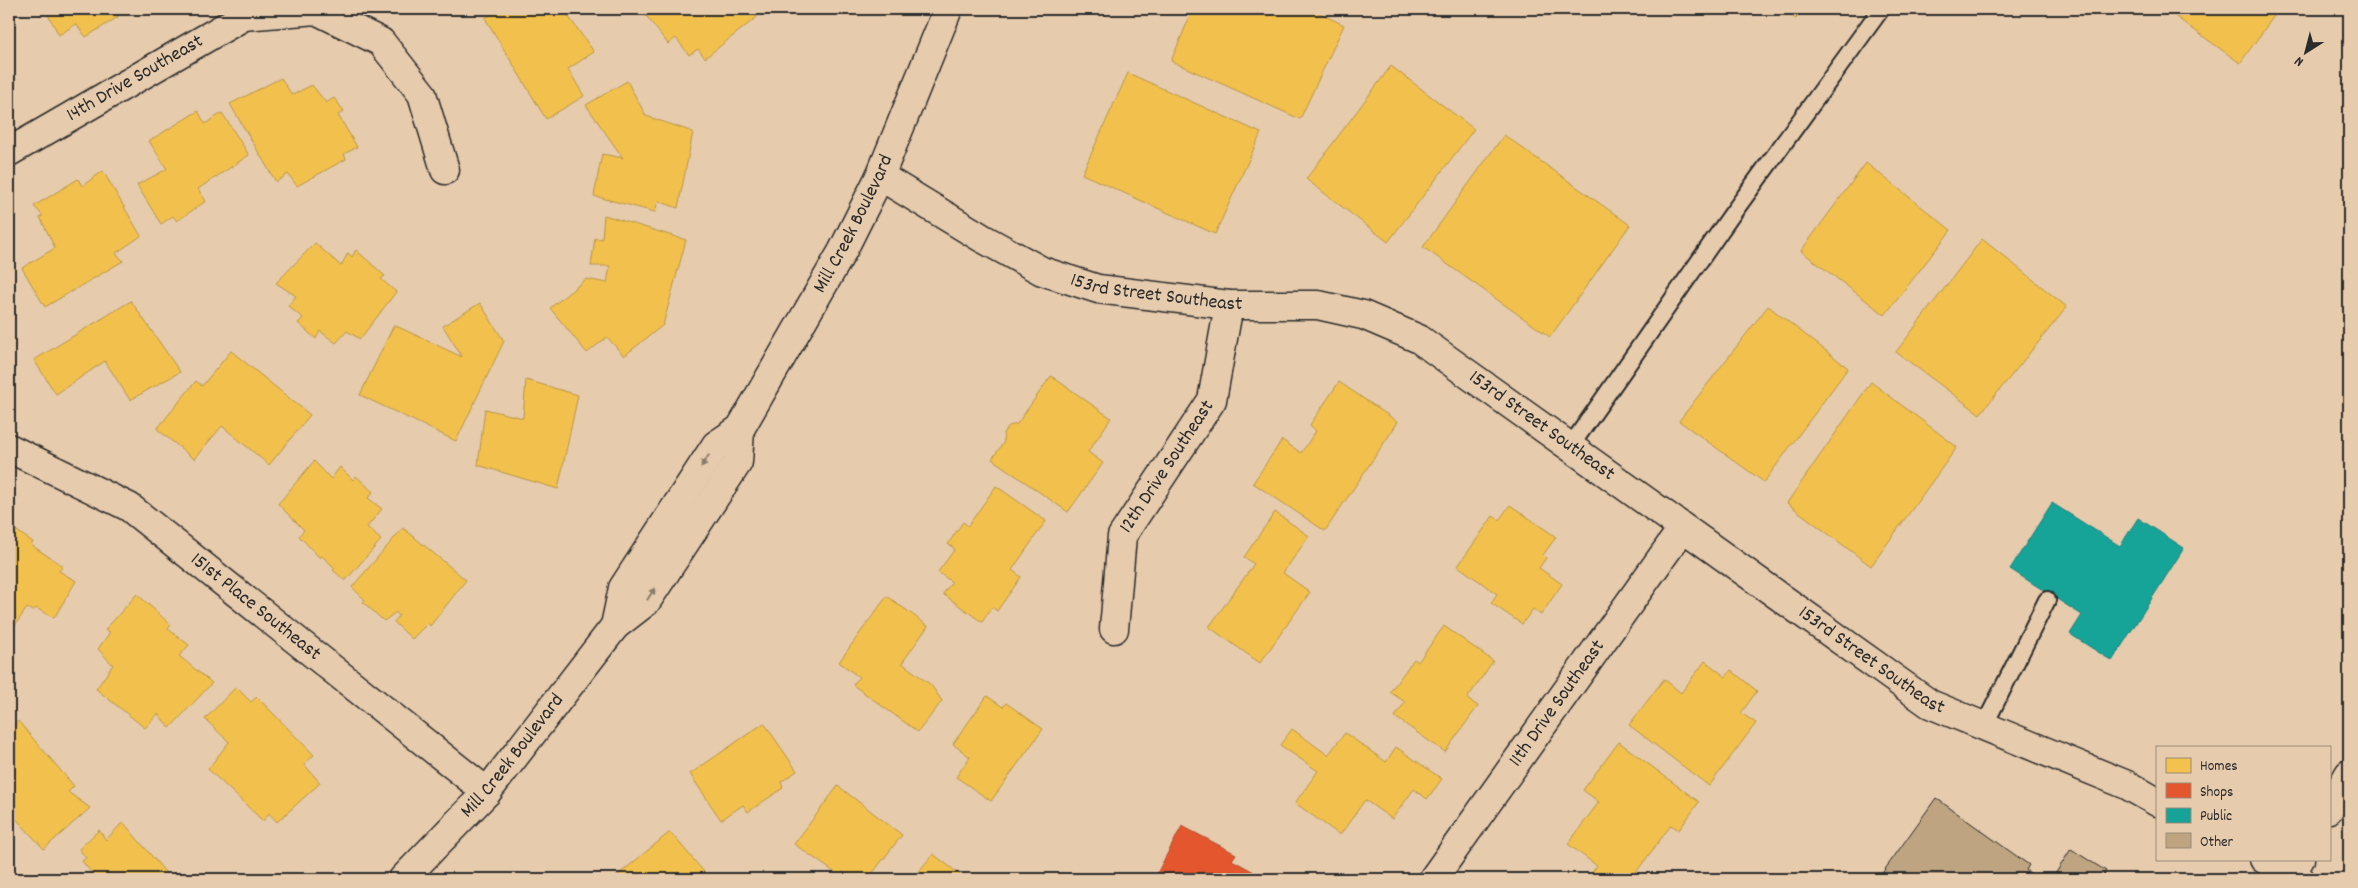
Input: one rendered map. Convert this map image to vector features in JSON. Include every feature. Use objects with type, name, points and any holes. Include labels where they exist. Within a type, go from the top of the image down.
[{"type":"street","name":"Mill Creek Boulevard","points":[[403,879],[487,792],[615,626],[646,602],[738,462],[740,430],[842,252],[880,176],[948,9]]},
{"type":"street","name":"14th Drive Southeast","points":[[9,152],[244,16],[316,10],[381,42],[422,94],[445,170]]},
{"type":"street","name":"153rd Street Southeast","points":[[880,176],[982,238],[1042,271],[1098,289],[1229,305],[1318,305],[1364,315],[1419,339],[1682,529],[1930,704],[2126,786],[2156,801]]},
{"type":"street","name":"12th Drive Southeast","points":[[1114,629],[1122,536],[1212,400],[1229,305]]},
{"type":"street","name":"151st Place Southeast","points":[[9,448],[129,507],[487,792]]},
{"type":"street","name":"11th Drive Southeast","points":[[1433,879],[1682,529]]},
{"type":"street","points":[[2330,807],[2349,774]]},
{"type":"street","points":[[2266,860],[2295,873]]},
{"type":"lane","points":[[1570,447],[1736,209],[1881,9]]},
{"type":"lane","points":[[1984,726],[2047,600]]},
{"type":"building: Homes","points":[[45,9],[115,9],[118,17],[86,37],[76,24],[59,35]]},
{"type":"building: Homes","points":[[501,9],[563,9],[594,52],[568,69],[584,96],[546,119],[485,18]]},
{"type":"building: Homes","points":[[641,9],[750,9],[757,17],[705,58],[698,49],[689,55],[676,38],[668,44]]},
{"type":"building: Homes","points":[[1193,9],[1311,9],[1344,25],[1300,119],[1171,61]]},
{"type":"building: Homes","points":[[1782,9],[1803,9],[1796,19]]},
{"type":"building: Homes","points":[[2165,9],[2279,9],[2240,63]]},
{"type":"building: Homes","points":[[1391,66],[1474,129],[1388,242],[1306,179]]},
{"type":"building: Homes","points":[[1128,73],[1261,133],[1215,234],[1082,174]]},
{"type":"building: Homes","points":[[281,78],[292,95],[312,85],[326,103],[334,98],[344,111],[338,115],[357,147],[344,154],[346,159],[297,186],[288,174],[276,182],[230,104]]},
{"type":"building: Homes","points":[[627,81],[646,116],[693,132],[678,208],[658,201],[655,212],[594,196],[602,154],[623,158],[586,105]]},
{"type":"building: Homes","points":[[198,111],[205,124],[222,113],[249,155],[198,189],[206,201],[177,221],[173,216],[161,224],[137,185],[167,169],[149,141]]},
{"type":"building: Homes","points":[[1504,135],[1630,225],[1550,337],[1423,247]]},
{"type":"building: Homes","points":[[1866,163],[1951,230],[1885,315],[1801,251]]},
{"type":"building: Homes","points":[[103,171],[141,236],[116,253],[123,261],[45,307],[22,268],[55,248],[40,217],[43,216],[34,206],[78,179],[82,186]]},
{"type":"building: Homes","points":[[604,215],[686,240],[663,325],[624,356],[607,337],[587,353],[550,308],[586,279],[607,283],[610,266],[591,266],[595,238],[602,239]]},
{"type":"building: Homes","points":[[1982,239],[2067,307],[1980,414],[1896,352]]},
{"type":"building: Homes","points":[[315,243],[341,266],[348,253],[352,257],[356,250],[385,276],[381,279],[396,292],[360,339],[347,331],[336,343],[320,331],[316,339],[298,323],[303,318],[288,306],[296,296],[276,283]]},
{"type":"building: Homes","points":[[131,301],[180,372],[130,400],[105,361],[56,394],[34,360]]},
{"type":"building: Homes","points":[[480,303],[504,341],[456,441],[360,395],[394,325],[462,357],[443,326]]},
{"type":"building: Homes","points":[[1768,306],[1848,368],[1764,482],[1679,421]]},
{"type":"building: Homes","points":[[231,351],[310,415],[269,465],[222,426],[194,459],[157,429],[196,381],[202,386]]},
{"type":"building: Homes","points":[[1051,376],[1111,418],[1088,452],[1103,463],[1068,512],[992,459],[1004,442],[1003,433],[1009,426],[1017,424]]},
{"type":"building: Homes","points":[[526,380],[578,395],[558,489],[478,465],[485,409],[523,418]]},
{"type":"building: Homes","points":[[1339,382],[1398,422],[1325,531],[1253,483],[1282,440],[1301,453],[1316,431],[1310,425]]},
{"type":"building: Homes","points":[[1871,382],[1957,447],[1871,566],[1787,503]]},
{"type":"building: Homes","points":[[314,461],[331,479],[340,467],[353,480],[356,476],[373,492],[368,498],[382,509],[367,527],[381,540],[345,581],[333,570],[335,568],[322,556],[320,558],[299,536],[304,530],[278,504]]},
{"type":"building: Homes","points":[[996,486],[1046,521],[1012,570],[1021,577],[997,611],[992,607],[982,622],[943,594],[952,582],[938,572],[955,549],[948,544],[963,522],[968,526]]},
{"type":"building: Homes","points":[[1510,505],[1556,537],[1543,555],[1546,558],[1539,568],[1562,584],[1541,615],[1533,609],[1522,624],[1491,603],[1497,594],[1458,566],[1493,516],[1499,520]]},
{"type":"building: Homes","points":[[1275,512],[1309,536],[1283,573],[1310,592],[1260,663],[1209,627],[1254,564],[1244,557]]},
{"type":"building: Homes","points":[[403,528],[466,580],[430,626],[428,623],[412,639],[394,622],[399,616],[396,612],[384,621],[363,602],[365,600],[352,587]]},
{"type":"building: Homes","points":[[14,529],[33,542],[31,545],[63,566],[59,571],[76,581],[54,618],[36,608],[33,611],[27,608],[10,632],[9,538]]},
{"type":"building: Homes","points":[[137,594],[171,625],[168,629],[189,645],[179,656],[212,683],[170,728],[158,714],[145,728],[96,689],[113,665],[98,649],[110,632],[105,630]]},
{"type":"building: Homes","points":[[887,596],[928,626],[902,663],[931,685],[942,701],[918,732],[853,685],[859,677],[839,662]]},
{"type":"building: Homes","points":[[1444,626],[1493,661],[1467,699],[1478,706],[1445,752],[1395,717],[1405,702],[1390,692],[1414,659],[1418,662]]},
{"type":"building: Homes","points":[[1705,661],[1726,677],[1731,670],[1757,691],[1741,713],[1756,723],[1709,786],[1629,725],[1664,679],[1681,693]]},
{"type":"building: Homes","points":[[236,687],[251,702],[257,697],[314,755],[304,764],[320,783],[277,822],[269,813],[263,821],[208,769],[229,742],[205,719]]},
{"type":"building: Homes","points":[[987,696],[1003,707],[1006,703],[1043,729],[991,801],[956,777],[970,757],[953,744]]},
{"type":"building: Homes","points":[[18,721],[74,786],[68,792],[90,808],[44,849],[9,811],[9,730]]},
{"type":"building: Homes","points":[[764,723],[797,771],[781,782],[783,788],[748,812],[743,805],[721,820],[690,774]]},
{"type":"building: Homes","points":[[1292,729],[1328,755],[1345,733],[1386,762],[1396,747],[1442,779],[1427,799],[1414,789],[1392,819],[1365,800],[1340,835],[1295,803],[1318,771],[1280,745]]},
{"type":"building: Homes","points":[[1619,742],[1699,802],[1679,830],[1671,825],[1631,879],[1599,879],[1591,874],[1597,866],[1568,844],[1599,802],[1583,790]]},
{"type":"building: Homes","points":[[838,786],[902,835],[868,879],[851,879],[843,872],[840,876],[794,844]]},
{"type":"building: Homes","points":[[123,822],[171,879],[92,879],[91,872],[82,861],[86,858],[79,849],[99,830],[106,840]]},
{"type":"building: Homes","points":[[670,832],[710,879],[613,879]]},
{"type":"building: Homes","points":[[933,854],[966,879],[913,879]]},
{"type":"building: Shops","points":[[1182,826],[1236,854],[1232,860],[1254,872],[1250,879],[1154,879]]},
{"type":"building: Public","points":[[2052,503],[2120,546],[2138,518],[2184,548],[2112,661],[2070,634],[2082,615],[2010,569]]},
{"type":"building: Other","points":[[1936,798],[2029,865],[2026,870],[2039,879],[1878,879]]},
{"type":"building: Other","points":[[2071,849],[2106,871],[2101,879],[2052,879]]}]
